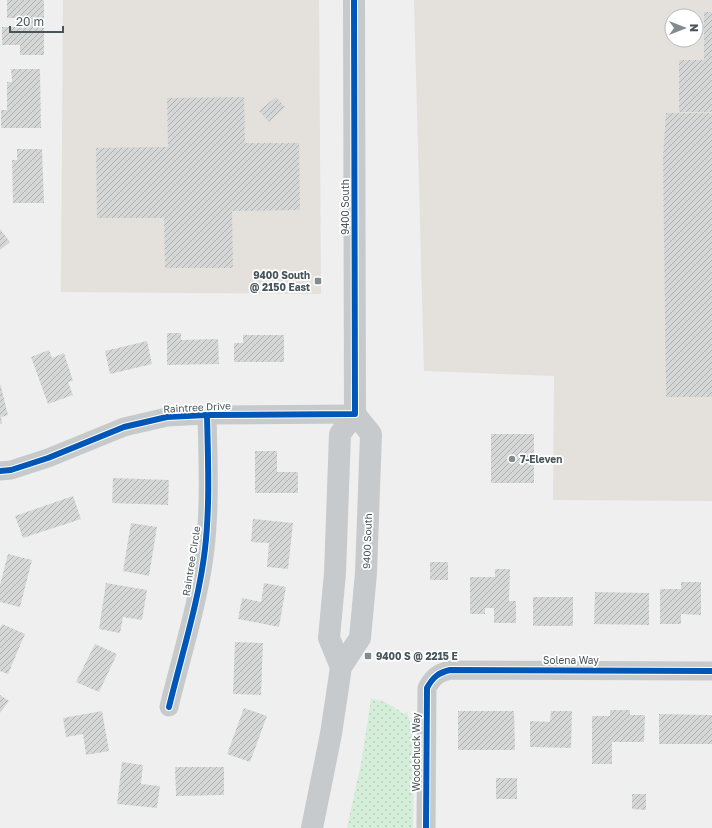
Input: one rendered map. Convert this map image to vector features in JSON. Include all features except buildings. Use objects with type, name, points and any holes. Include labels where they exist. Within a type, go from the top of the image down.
[{"type":"main road","name":"9400 South","points":[[312,828],[331,734],[341,667],[360,638],[366,573],[371,434],[356,414],[354,0]]},
{"type":"main road","points":[[341,667],[329,638],[335,573],[340,434],[356,414]]},
{"type":"street","name":"Raintree Drive","points":[[0,471],[11,470],[48,458],[124,427],[168,417],[207,415],[356,414]]},
{"type":"street","name":"Raintree Circle","points":[[169,707],[198,590],[205,550],[208,509],[207,415]]},
{"type":"street","name":"Solena Way","points":[[433,678],[440,672],[450,670],[712,672]]},
{"type":"street","name":"Woodchuck Way","points":[[426,828],[427,688],[433,678]]},
{"type":"shaded area","points":[[63,0],[319,0],[321,294],[61,292]]},
{"type":"shaded area","points":[[414,0],[712,0],[712,501],[553,500],[554,376],[424,371]]},
{"type":"green space","points":[[371,699],[388,704],[403,714],[407,712],[414,738],[413,828],[347,828],[361,764]]},
{"type":"cycle path","points":[[0,471],[11,470],[48,458],[124,427],[167,417],[207,415],[355,414],[354,0]]},
{"type":"cycle path","points":[[169,707],[199,589],[205,549],[208,499],[207,415]]},
{"type":"cycle path","points":[[426,828],[427,688],[431,681],[439,674],[450,670],[712,671]]},
{"type":"place","name":"9400 South @ 2150 East","points":[[318,281]]},
{"type":"place","name":"7-Eleven","points":[[512,459]]},
{"type":"place","name":"9400 S @ 2215 E","points":[[368,656]]}]
